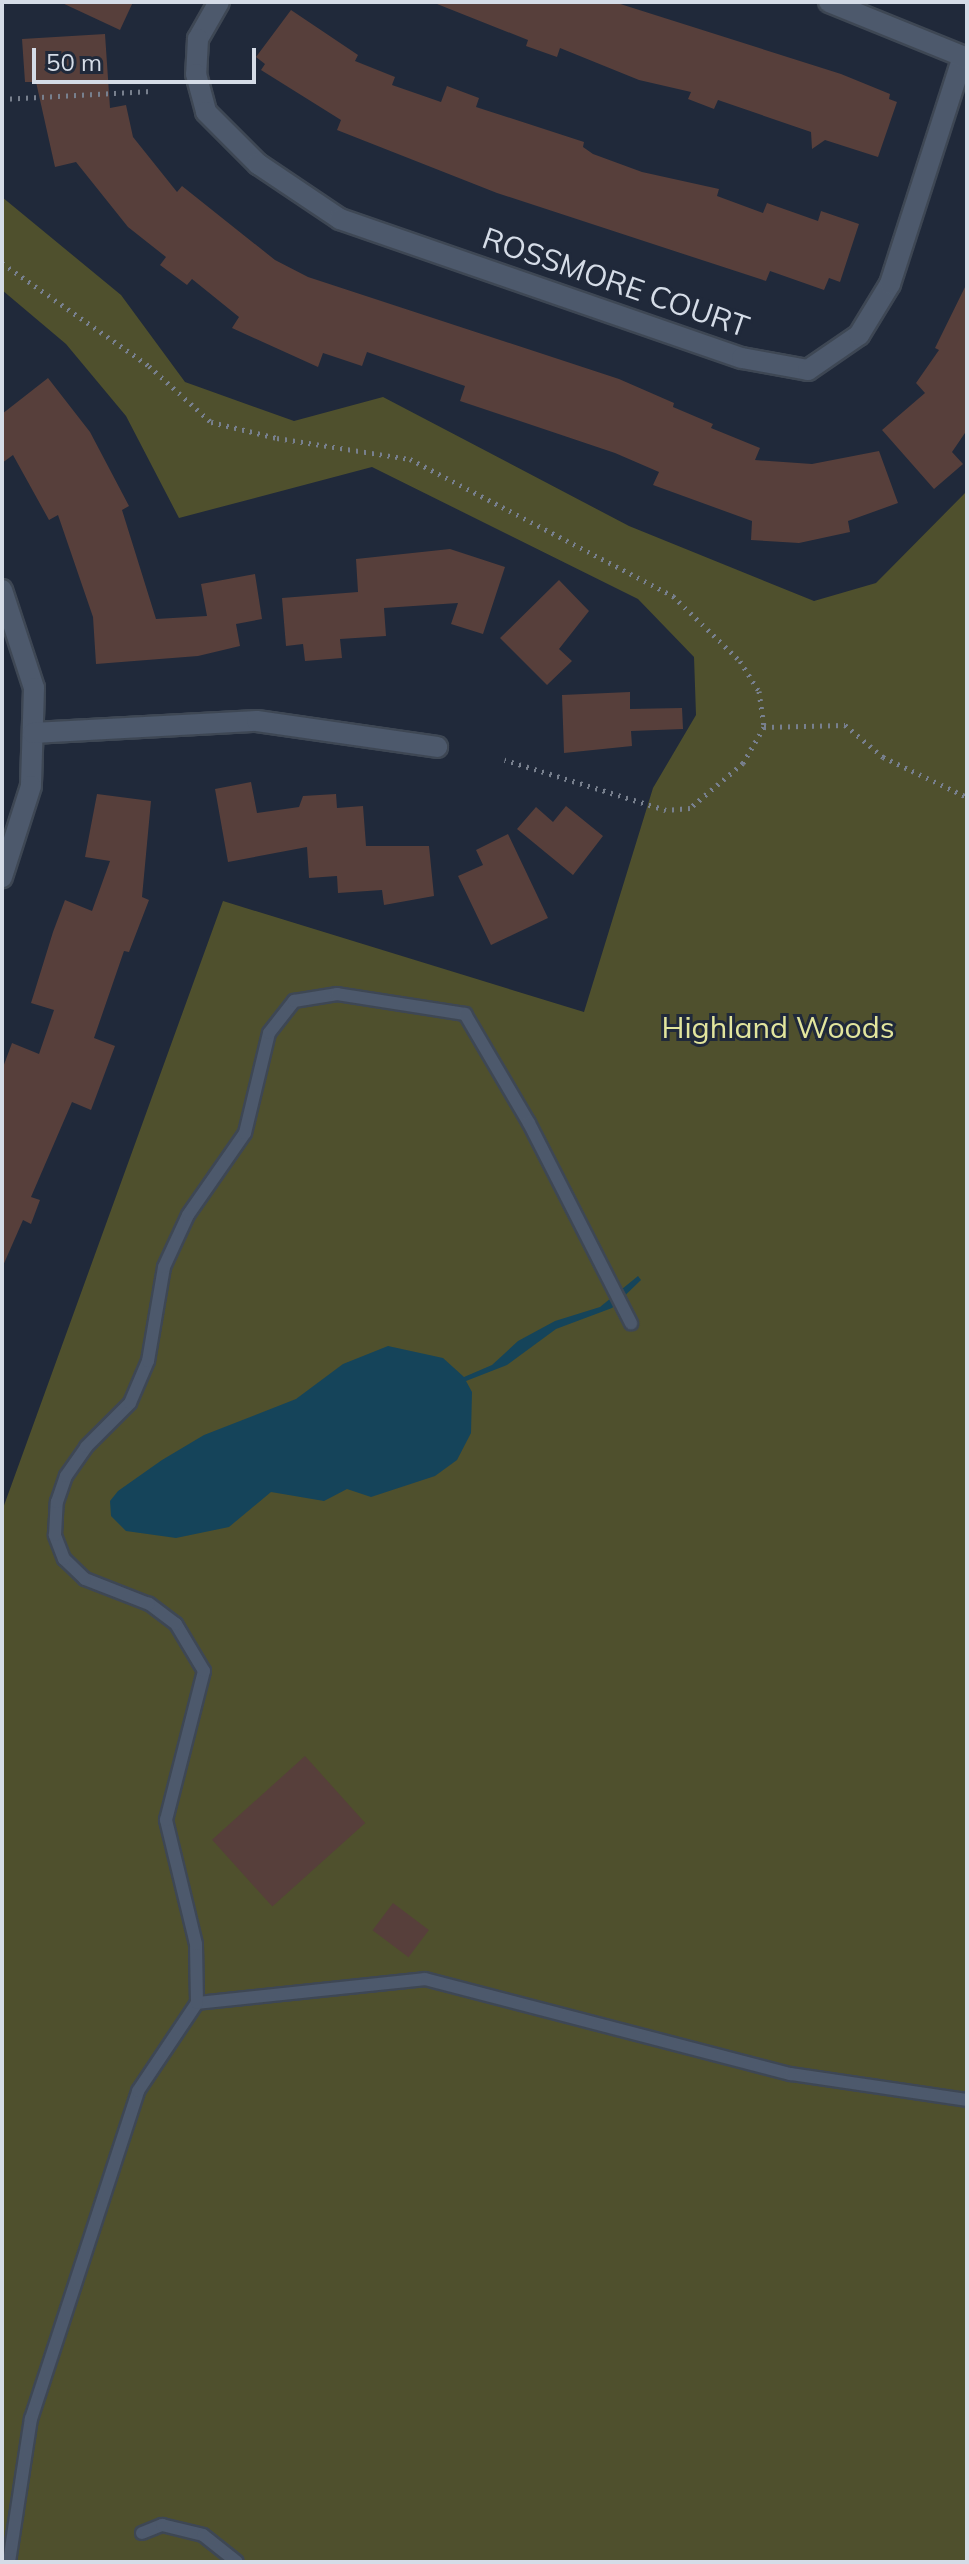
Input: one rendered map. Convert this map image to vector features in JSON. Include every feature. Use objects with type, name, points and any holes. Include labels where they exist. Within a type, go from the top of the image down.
[{"type":"street","name":"ROSSMORE COURT","points":[[219,2],[198,39],[196,74],[206,112],[258,164],[340,219],[742,358],[808,370],[859,335],[890,284],[965,57],[829,2]]},
{"type":"street","points":[[2,590],[34,688],[31,786],[2,877]]},
{"type":"street","points":[[33,733],[257,721],[437,747]]},
{"type":"lane","points":[[9,2562],[31,2419],[138,2091],[197,2003],[196,1944],[166,1820],[204,1671],[176,1624],[149,1604],[85,1579],[64,1559],[55,1535],[57,1502],[66,1476],[86,1447],[130,1403],[148,1361],[164,1267],[188,1215],[245,1133],[269,1033],[294,1001],[337,994],[465,1014],[522,1111],[631,1323]]},
{"type":"lane","points":[[197,2003],[425,1979],[791,2074],[967,2100]]},
{"type":"lane","points":[[142,2533],[162,2525],[203,2535],[237,2562]]},
{"type":"path","points":[[2,99],[152,91]]},
{"type":"path","points":[[2,263],[149,366],[211,422],[277,438],[410,459],[673,596],[740,661],[759,691],[764,727],[743,763],[690,808],[666,810],[505,760]]},
{"type":"path","points":[[764,727],[845,725],[883,757],[967,797]]},
{"type":"green space","name":"Highland Woods","points":[[2,197],[121,295],[185,382],[294,421],[383,397],[629,526],[814,601],[876,583],[967,491],[967,2562],[2,2562],[2,1511],[223,901],[584,1012],[653,788],[696,715],[694,657],[638,599],[372,467],[179,518],[126,416],[66,344],[2,290]]},
{"type":"water","points":[[638,1276],[641,1280],[612,1308],[556,1329],[507,1365],[466,1381],[472,1392],[471,1433],[457,1460],[435,1476],[371,1497],[347,1489],[324,1501],[271,1492],[229,1527],[176,1538],[126,1531],[111,1516],[110,1501],[118,1491],[162,1460],[204,1435],[296,1399],[343,1364],[388,1346],[443,1358],[464,1377],[492,1365],[518,1341],[555,1321],[600,1307]]},
{"type":"building","points":[[60,2],[133,2],[120,30]]},
{"type":"building","points":[[432,2],[614,2],[841,74],[890,94],[889,99],[897,102],[878,157],[825,140],[812,149],[811,132],[718,100],[714,109],[688,99],[691,92],[639,80],[560,48],[557,57],[526,46],[528,40]]},
{"type":"building","points":[[291,10],[358,55],[355,61],[395,77],[392,85],[441,102],[447,86],[479,98],[476,107],[584,142],[583,147],[593,154],[642,172],[719,189],[717,196],[763,213],[767,203],[818,221],[821,211],[859,224],[840,282],[829,278],[824,290],[770,271],[766,281],[497,193],[337,130],[341,120],[261,70],[265,64],[256,57]]},
{"type":"building","points":[[105,34],[110,108],[126,105],[133,137],[177,192],[182,186],[275,260],[308,277],[619,379],[674,403],[673,407],[713,424],[711,428],[760,448],[755,460],[812,464],[879,451],[898,503],[848,521],[850,532],[799,543],[751,540],[752,521],[653,485],[659,472],[615,453],[460,401],[465,386],[367,352],[362,366],[323,353],[318,367],[232,328],[239,317],[192,279],[187,285],[160,265],[166,257],[128,227],[76,162],[55,167],[36,82],[25,82],[22,39]]},
{"type":"building","points":[[967,283],[967,430],[952,452],[963,464],[934,489],[882,430],[925,393],[916,383],[939,350],[935,348]]},
{"type":"building","points":[[48,378],[90,432],[129,506],[122,510],[156,619],[207,616],[201,584],[255,574],[262,619],[236,624],[240,646],[198,656],[96,664],[93,617],[58,515],[49,520],[13,455],[2,463],[2,414]]},
{"type":"building","points":[[450,549],[505,567],[483,634],[451,624],[458,603],[384,608],[386,636],[340,639],[342,658],[305,661],[303,644],[286,646],[282,598],[358,592],[356,559]]},
{"type":"building","points":[[559,580],[589,611],[559,649],[572,661],[547,685],[500,638]]},
{"type":"building","points":[[630,692],[630,709],[682,708],[683,729],[631,731],[632,746],[564,753],[562,695]]},
{"type":"building","points":[[251,782],[257,813],[299,807],[303,796],[336,794],[337,808],[363,806],[366,846],[429,846],[434,896],[384,905],[382,890],[338,893],[337,876],[309,878],[307,847],[228,862],[215,789]]},
{"type":"building","points":[[97,794],[151,801],[142,897],[149,900],[129,952],[124,951],[94,1038],[115,1046],[91,1110],[72,1102],[31,1197],[40,1200],[31,1224],[23,1220],[2,1268],[2,1070],[12,1043],[39,1054],[54,1010],[31,1003],[53,932],[65,900],[92,911],[110,861],[85,857]]},
{"type":"building","points":[[566,806],[603,836],[573,875],[517,829],[536,807],[553,822]]},
{"type":"building","points":[[508,834],[548,918],[491,945],[458,876],[483,865],[476,850]]},
{"type":"building","points":[[305,1756],[365,1823],[272,1907],[212,1840]]},
{"type":"building","points":[[393,1903],[429,1930],[408,1957],[373,1930]]}]
